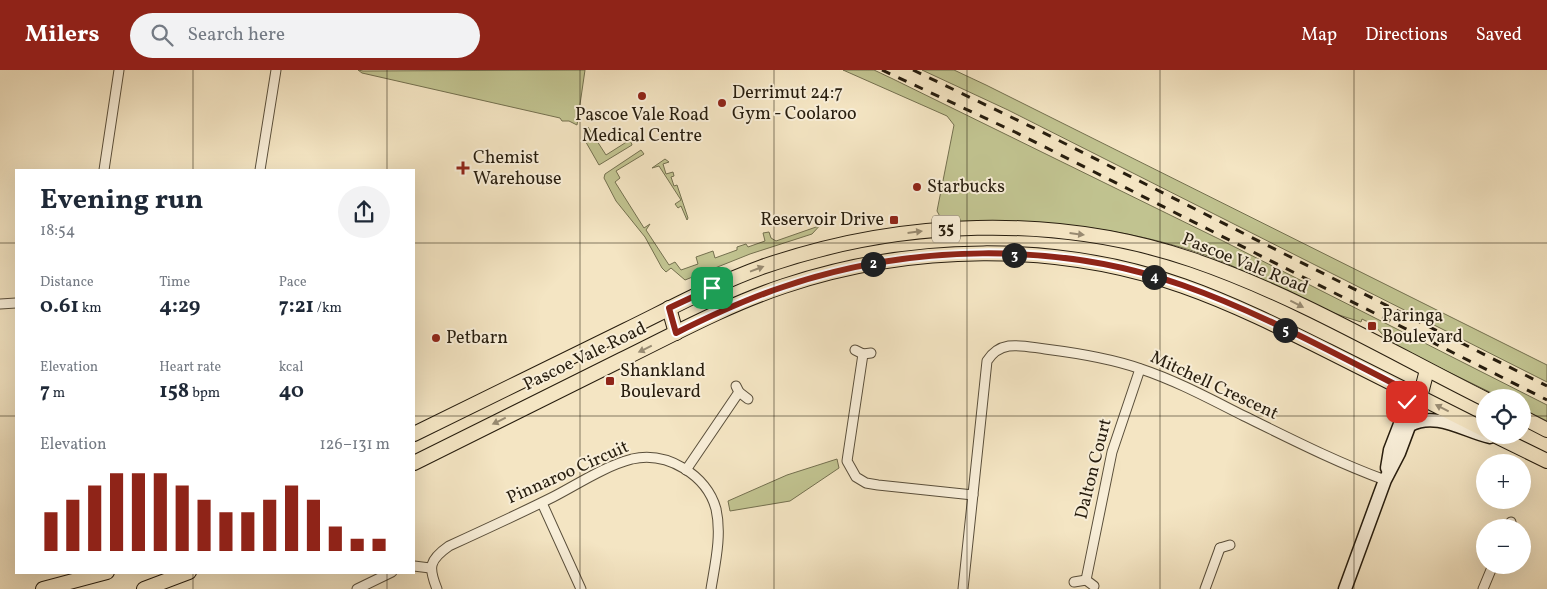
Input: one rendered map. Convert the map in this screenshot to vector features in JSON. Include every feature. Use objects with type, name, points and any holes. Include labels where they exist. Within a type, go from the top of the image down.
[{"type":"main road","name":"Pascoe Vale Road","points":[[415,434],[720,284],[761,268],[827,247],[875,237],[962,228],[1044,230],[1122,241],[1191,259],[1273,292],[1476,394]]},
{"type":"main road","name":"Pascoe Vale Road","points":[[415,464],[740,303],[782,287],[866,265],[964,254],[1033,256],[1100,265],[1182,285],[1243,309],[1476,425]]},
{"type":"main road","points":[[664,311],[676,333]]},
{"type":"main road","points":[[1416,395],[1427,370]]},
{"type":"main road","points":[[1531,422],[1547,430]]},
{"type":"main road","points":[[1512,444],[1547,461]]},
{"type":"main road","points":[[43,589],[99,574]]},
{"type":"main road","points":[[144,589],[184,574]]},
{"type":"street","points":[[106,169],[119,70]]},
{"type":"street","points":[[260,169],[276,70]]},
{"type":"street","points":[[0,304],[15,303]]},
{"type":"street","name":"Mitchell Crescent","points":[[963,589],[986,368],[993,352],[1003,347],[1018,346],[1103,358],[1140,369],[1176,382],[1330,459],[1385,480]]},
{"type":"street","points":[[863,352],[847,456],[856,477],[866,483],[878,485],[973,495]]},
{"type":"street","name":"Dalton Court","points":[[1086,580],[1112,452],[1140,369]]},
{"type":"street","points":[[686,470],[737,389],[748,399]]},
{"type":"street","points":[[1345,589],[1385,480],[1410,425],[1416,395]]},
{"type":"street","points":[[1385,480],[1390,450],[1416,395]]},
{"type":"street","points":[[1410,425],[1425,420],[1441,421],[1476,433]]},
{"type":"street","name":"Pinnaroo Circuit","points":[[430,568],[433,560],[449,546],[632,459],[658,459],[674,463],[686,470],[707,490],[716,509],[718,527],[712,589]]},
{"type":"street","points":[[542,503],[581,589]]},
{"type":"street","points":[[1205,589],[1217,546],[1230,545]]},
{"type":"street","points":[[415,566],[430,568],[437,589]]},
{"type":"street","points":[[357,589],[388,574]]},
{"type":"street","points":[[1484,589],[1490,574]]},
{"type":"street","points":[[1074,582],[1086,580],[1094,586]]},
{"type":"green space","points":[[358,70],[585,70],[577,125],[569,121],[562,121],[560,118],[362,73]]},
{"type":"green space","points":[[843,70],[874,70],[1219,239],[1515,389],[1484,389],[1391,344],[1374,325],[1362,319],[1361,322],[1341,316],[1246,272],[1208,256],[1176,246],[1143,237],[1077,226],[1010,221],[943,222],[937,211],[954,125],[947,116]]},
{"type":"green space","points":[[922,70],[954,70],[986,85],[1547,365],[1547,382],[1008,110]]},
{"type":"green space","points":[[588,127],[606,155],[636,136],[637,138],[631,142],[632,145],[599,165],[583,137]]},
{"type":"green space","points":[[641,150],[644,154],[616,171],[620,178],[615,182],[644,228],[650,224],[646,230],[669,265],[675,262],[681,270],[698,264],[696,257],[713,251],[715,258],[737,250],[737,247],[746,244],[748,247],[765,241],[763,233],[769,232],[771,238],[776,241],[819,226],[824,221],[812,234],[750,254],[685,280],[671,268],[666,272],[662,268],[645,237],[616,201],[604,178],[605,174]]},
{"type":"green space","points":[[665,159],[669,162],[663,164],[666,174],[673,172],[674,176],[671,177],[674,186],[677,185],[688,218],[687,220],[681,206],[678,208],[675,204],[681,200],[659,166],[652,168]]},
{"type":"green space","points":[[1531,397],[1547,405],[1547,421],[1531,413]]},
{"type":"green space","points":[[837,459],[839,468],[790,501],[730,511],[728,501],[787,475]]},
{"type":"railway","points":[[882,70],[1015,132],[1547,400]]},
{"type":"railway","points":[[913,70],[1040,131],[1547,386]]},
{"type":"place","name":"Pascoe Vale Road Medical Centre","points":[[642,96]]},
{"type":"place","name":"Derrimut 24:7 Gym - Coolaroo","points":[[722,103]]},
{"type":"place","name":"Chemist Warehouse","points":[[463,168]]},
{"type":"place","name":"Starbucks","points":[[917,187]]},
{"type":"place","name":"Reservoir Drive","points":[[894,220]]},
{"type":"place","name":"Paringa Boulevard","points":[[1372,326]]},
{"type":"place","name":"Petbarn","points":[[436,338]]},
{"type":"place","name":"Shankland Boulevard","points":[[610,381]]},
{"type":"route","points":[[712,288],[669,308],[676,333],[740,303],[782,287],[832,272],[866,265],[931,256],[964,254],[998,254],[1066,259],[1157,277],[1243,309],[1412,393],[1407,402]]}]
